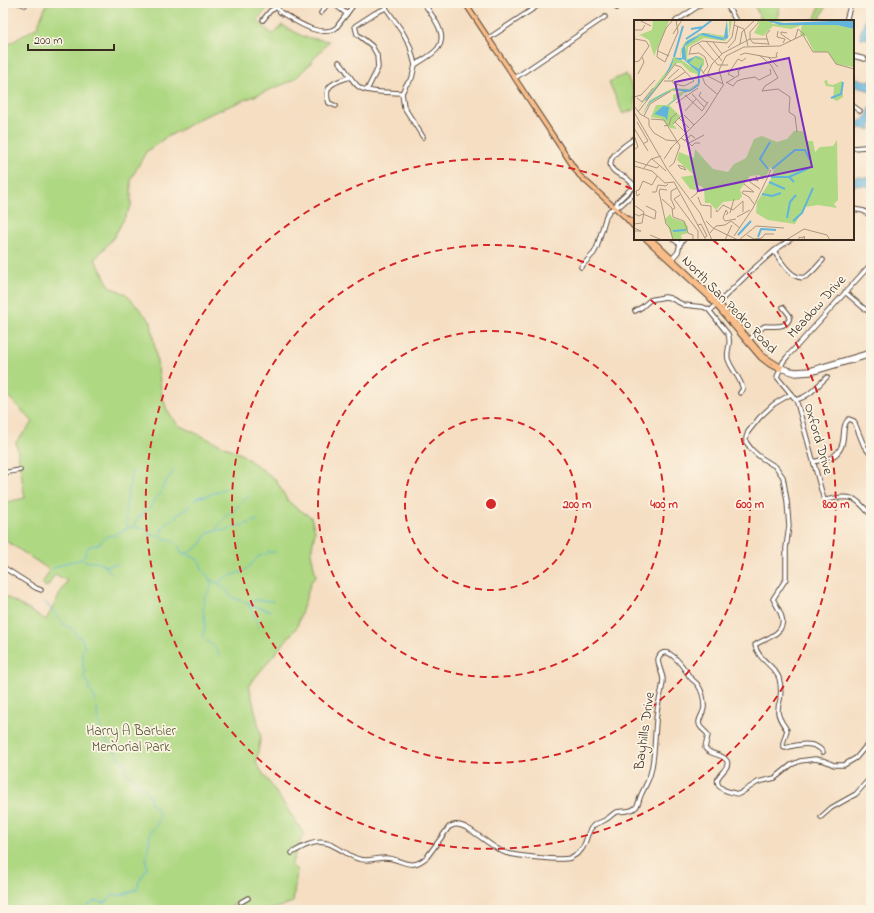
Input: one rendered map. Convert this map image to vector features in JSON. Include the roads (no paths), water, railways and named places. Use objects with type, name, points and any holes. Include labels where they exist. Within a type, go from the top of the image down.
[{"type":"main road","points":[[465,3],[579,175],[615,207],[634,227]]},
{"type":"main road","points":[[625,217],[634,223]]},
{"type":"main road","name":"North San Pedro Road","points":[[647,240],[671,259]]},
{"type":"main road","name":"North San Pedro Road","points":[[652,240],[718,304],[749,341],[761,358],[780,368]]},
{"type":"street","points":[[19,3],[25,5]]},
{"type":"street","points":[[263,20],[270,11],[277,7],[280,3]]},
{"type":"street","points":[[321,13],[328,3]]},
{"type":"street","points":[[333,3],[347,14]]},
{"type":"street","points":[[277,7],[280,12],[309,28],[328,32],[336,28],[356,3]]},
{"type":"street","points":[[387,3],[386,8],[402,31],[410,46],[415,65],[412,78],[402,93],[404,106],[423,137]]},
{"type":"street","points":[[415,65],[440,47],[442,38],[440,28],[424,3]]},
{"type":"street","points":[[489,38],[542,3]]},
{"type":"street","points":[[613,3],[617,8]]},
{"type":"street","points":[[678,20],[703,3]]},
{"type":"street","points":[[726,3],[735,20]]},
{"type":"street","points":[[846,20],[851,3]]},
{"type":"street","points":[[367,90],[378,68],[377,55],[372,46],[357,34],[355,26],[386,8]]},
{"type":"street","points":[[514,78],[605,17]]},
{"type":"street","points":[[854,56],[865,59]]},
{"type":"street","points":[[339,62],[344,66],[359,87],[367,90],[402,93]]},
{"type":"street","points":[[336,106],[329,103],[326,95],[327,91],[332,83],[350,76]]},
{"type":"street","points":[[854,107],[860,111]]},
{"type":"street","points":[[634,139],[612,157],[610,163],[612,169],[634,184]]},
{"type":"street","points":[[854,148],[871,147]]},
{"type":"street","points":[[615,207],[618,201],[634,186]]},
{"type":"street","points":[[581,267],[596,251],[606,216],[610,210],[621,205],[634,193]]},
{"type":"street","points":[[854,210],[858,209],[864,211],[871,217]]},
{"type":"street","points":[[674,240],[680,244]]},
{"type":"street","points":[[671,259],[678,252],[680,244],[683,240]]},
{"type":"street","points":[[710,311],[752,270],[790,240]]},
{"type":"street","points":[[774,252],[795,277],[799,278],[808,276],[823,260]]},
{"type":"street","name":"Meadow Drive","points":[[780,368],[787,356],[871,264]]},
{"type":"street","points":[[845,292],[866,310],[871,312]]},
{"type":"street","points":[[635,311],[650,300],[665,296],[684,304],[708,309],[730,338],[728,359],[742,382],[743,389],[740,393]]},
{"type":"street","points":[[749,341],[765,326],[781,326],[787,324],[790,316],[783,307]]},
{"type":"street","name":"North San Pedro Road","points":[[780,368],[796,374],[810,373],[871,354]]},
{"type":"street","name":"Oxford Drive","points":[[780,368],[777,377],[796,400],[824,500],[845,498],[853,499],[860,503],[871,515]]},
{"type":"street","points":[[796,400],[807,396],[827,377]]},
{"type":"street","points":[[790,394],[774,404],[760,418],[748,432],[746,438],[746,442],[752,450],[776,467],[783,477],[789,526],[786,548],[786,579],[773,599],[783,619],[783,625],[779,631],[755,646],[760,657],[776,672],[779,679],[781,696],[778,715],[787,730],[782,743],[783,747],[785,748],[808,744],[814,745],[822,752]]},
{"type":"street","points":[[814,462],[831,457],[840,449],[843,442],[845,424],[849,418],[854,421],[864,446],[871,455]]},
{"type":"street","points":[[3,473],[20,470]]},
{"type":"street","points":[[3,567],[36,588],[42,590]]},
{"type":"street","name":"Bayhills Drive","points":[[292,853],[311,843],[325,842],[359,859],[366,860],[384,858],[406,864],[417,863],[424,860],[449,827],[458,825],[465,826],[491,845],[505,853],[558,859],[570,858],[582,849],[590,830],[595,824],[606,820],[612,814],[629,811],[635,808],[649,781],[654,754],[657,712],[663,680],[658,659],[663,653],[671,655],[682,664],[690,677],[701,690],[704,706],[699,724],[708,735],[705,748],[707,752],[727,760],[726,768],[718,779],[718,783],[723,790],[739,794],[758,782],[775,778],[793,763],[804,760],[815,759],[834,765],[844,765],[856,758],[866,746],[871,743]]},
{"type":"street","points":[[820,817],[831,808],[856,794],[871,778]]},
{"type":"street","points":[[241,902],[248,898]]},
{"type":"water","points":[[869,3],[871,3],[871,39],[861,38],[860,34]]},
{"type":"water","points":[[854,76],[868,81],[871,80],[871,92],[854,86]]},
{"type":"water","points":[[871,107],[871,130],[861,128],[854,131],[854,122],[864,119]]},
{"type":"water","points":[[854,178],[871,178],[871,187],[862,185],[854,186]]},
{"type":"waterway","points":[[127,528],[125,510],[132,470]]},
{"type":"waterway","points":[[133,526],[140,516],[142,516],[143,513],[150,508],[175,470]]},
{"type":"waterway","points":[[161,536],[164,525],[187,508],[198,497],[206,496],[226,488]]},
{"type":"waterway","points":[[216,531],[228,514],[249,496]]},
{"type":"waterway","points":[[186,554],[202,543],[205,536],[211,531],[227,531],[232,527],[244,525],[257,520]]},
{"type":"waterway","points":[[53,569],[62,564],[80,560],[85,555],[87,548],[98,545],[108,536],[115,535],[129,527],[145,528],[152,535],[171,540],[179,545],[181,552],[192,556],[200,562],[202,570],[209,579],[218,583],[228,591],[230,596],[249,604],[250,609],[257,621],[258,628]]},
{"type":"waterway","points":[[218,583],[226,577],[245,571],[259,556],[265,555],[268,552],[275,552]]},
{"type":"waterway","points":[[82,559],[89,562],[96,562],[105,566],[117,564]]},
{"type":"waterway","points":[[105,566],[111,573]]},
{"type":"waterway","points":[[210,580],[210,588],[204,598],[205,601],[203,607],[205,624],[202,635],[205,640],[215,648],[220,657]]},
{"type":"waterway","points":[[250,603],[255,600],[273,601]]},
{"type":"waterway","points":[[45,602],[61,622],[71,628],[77,636],[81,638],[85,647],[81,652],[85,671],[84,678],[89,684],[88,689],[95,699],[99,720],[98,722],[101,725],[100,730],[105,735],[107,743],[114,750],[119,759],[124,762],[126,766],[124,770],[145,790],[158,812],[158,823],[150,833],[148,854],[146,859],[147,868],[139,881],[137,889],[125,894],[111,896],[105,903],[95,901],[78,910]]},
{"type":"waterway","points":[[250,605],[271,611]]},
{"type":"park label","name":"Harry A Barbier Memorial Park","points":[[131,740]]}]
